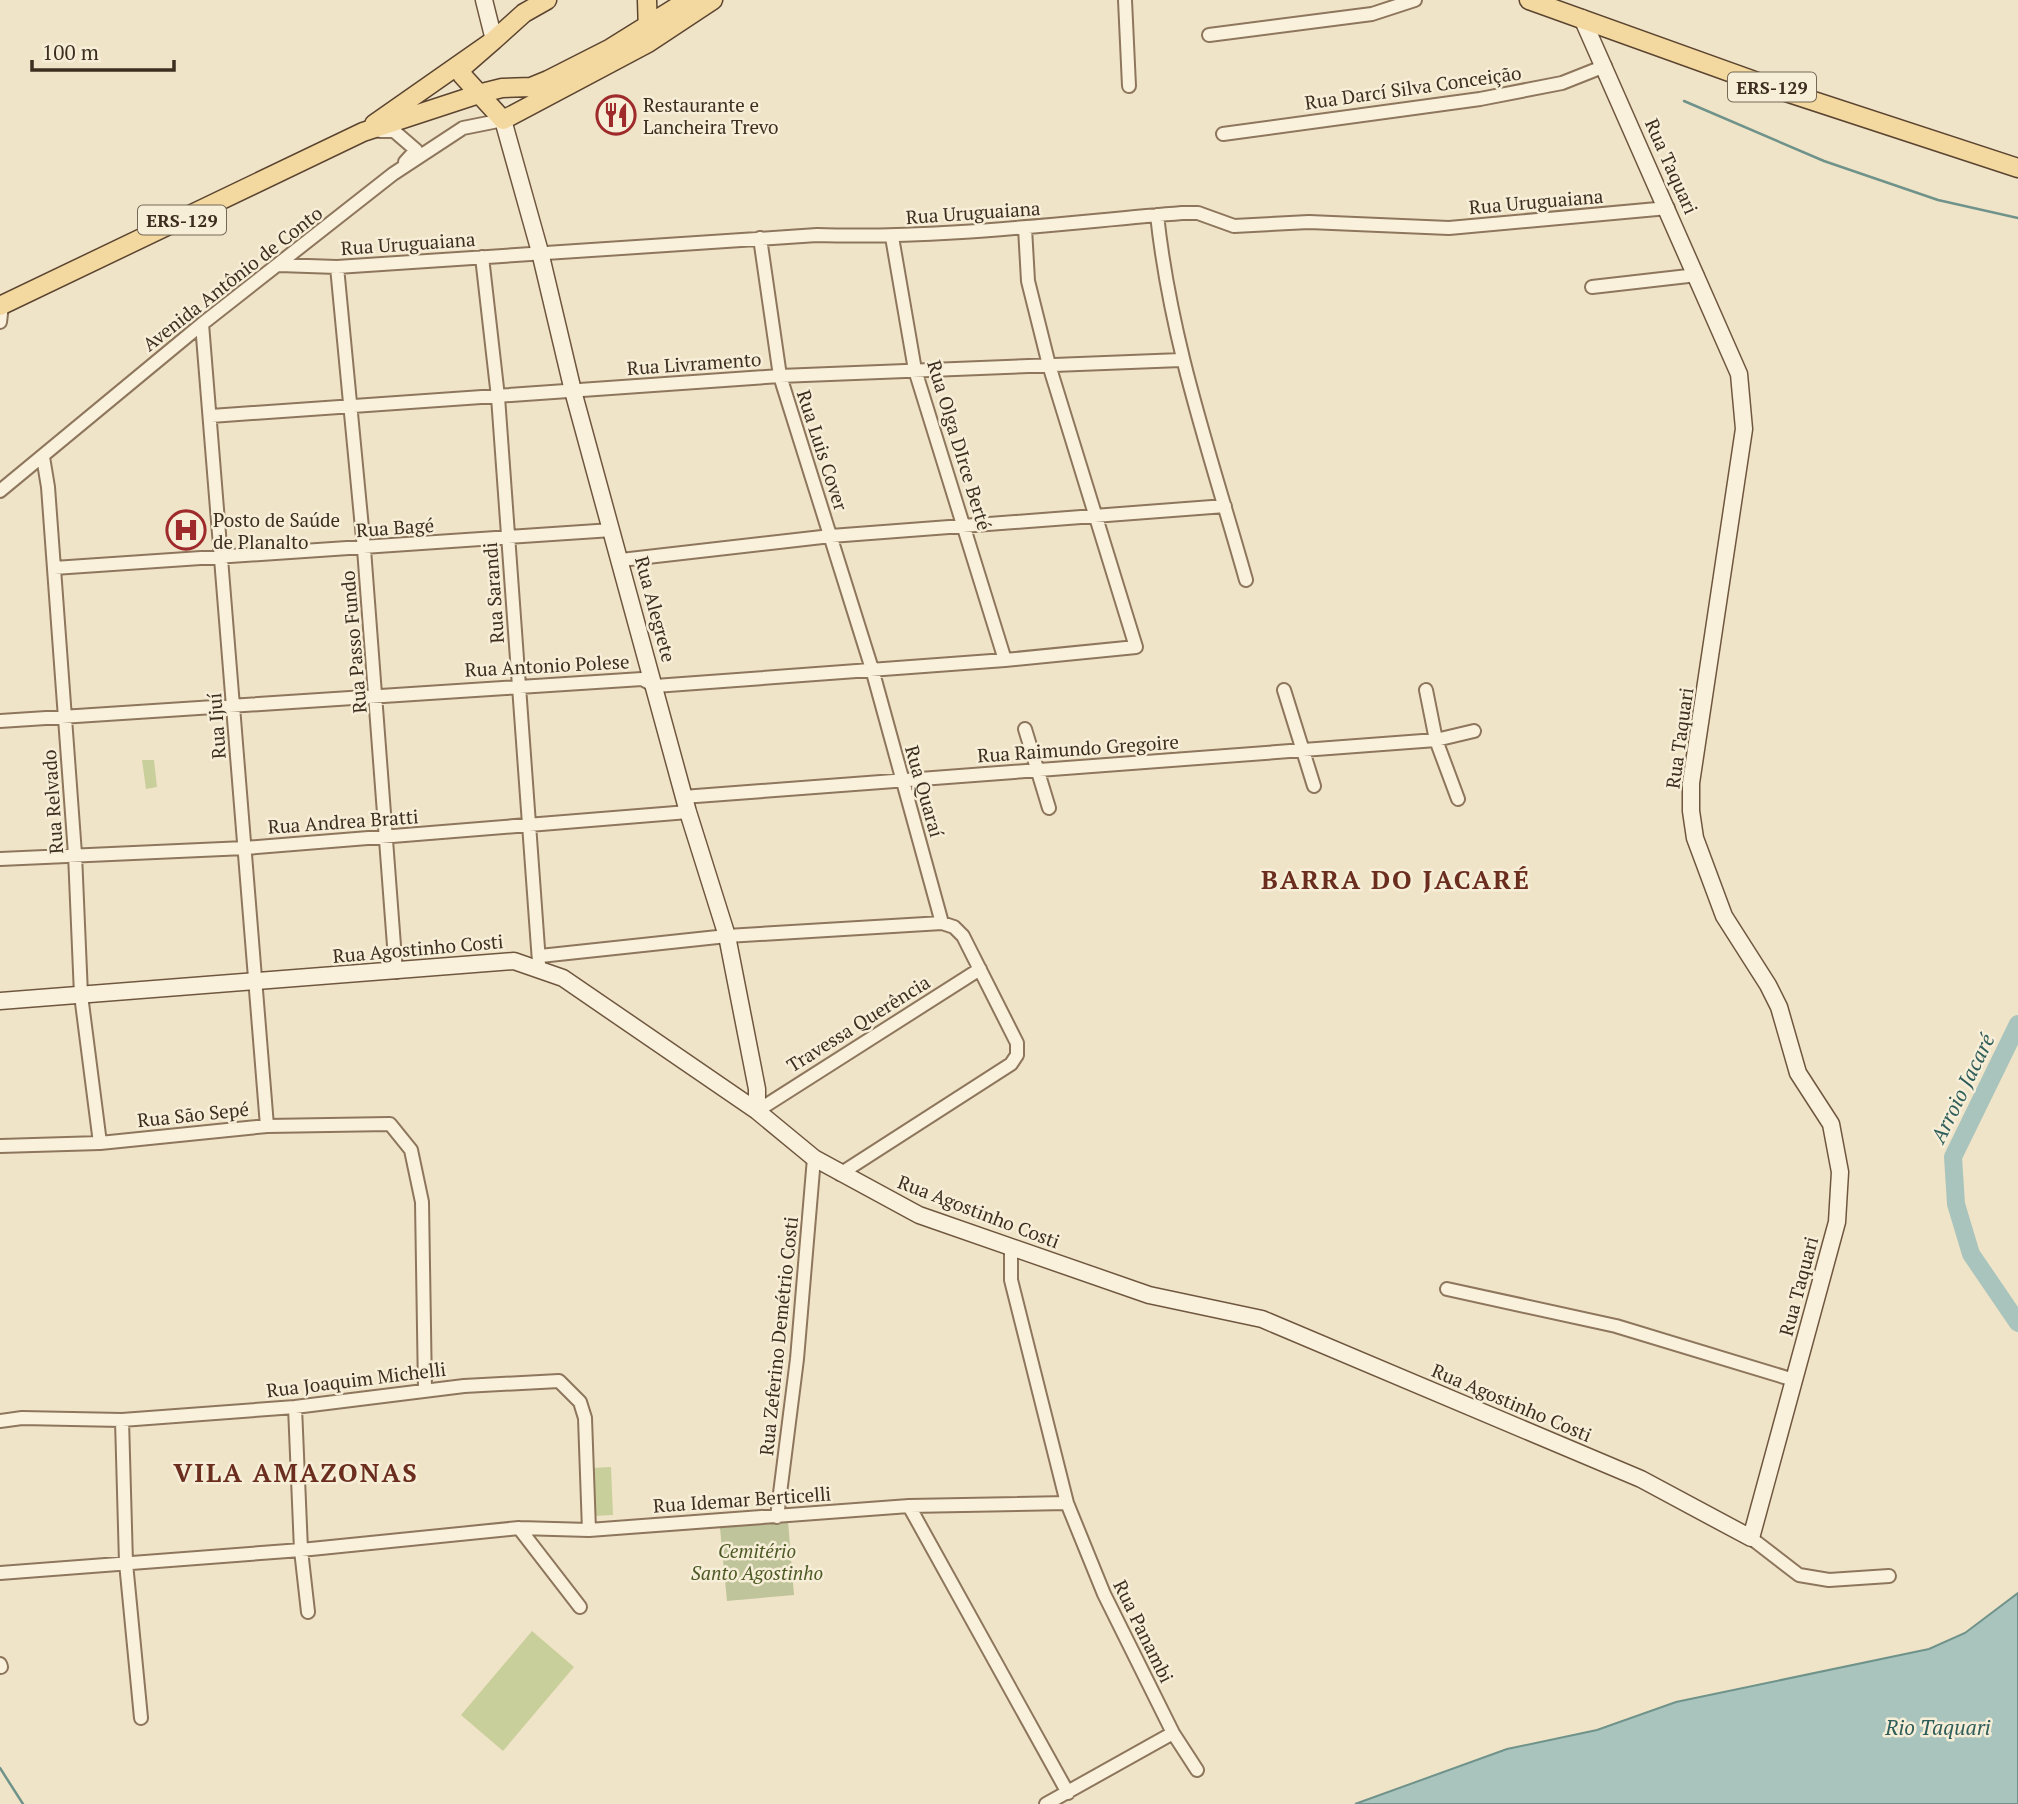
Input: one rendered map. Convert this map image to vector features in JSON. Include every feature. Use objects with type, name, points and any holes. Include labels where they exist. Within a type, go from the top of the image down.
[{"type":"main road","points":[[524,13],[539,0]]},
{"type":"main road","name":"ERS-129","points":[[363,132],[494,40],[524,13],[547,0]]},
{"type":"main road","points":[[647,0],[648,34]]},
{"type":"main road","name":"ERS-129","points":[[1,311],[363,132],[482,93],[540,84],[648,34],[688,0]]},
{"type":"main road","points":[[494,40],[463,67],[465,81],[482,93],[503,120],[648,34],[713,0]]},
{"type":"main road","name":"ERS-129","points":[[1529,0],[1777,89],[2018,168]]},
{"type":"street","points":[[484,0],[494,40]]},
{"type":"street","points":[[1125,0],[1129,86]]},
{"type":"street","points":[[1209,36],[1372,14],[1415,0]]},
{"type":"street","name":"Rua Taquari","points":[[1582,18],[1739,374],[1744,429],[1691,783],[1691,811],[1695,838],[1724,916],[1769,985],[1779,1007],[1795,1067],[1831,1124],[1840,1172],[1837,1222],[1751,1538]]},
{"type":"street","name":"Rua Darcí Silva Conceição","points":[[1223,134],[1480,99],[1563,83],[1605,66]]},
{"type":"street","name":"Avenida Antônio de Conto","points":[[0,491],[202,324],[393,174],[463,128],[503,120]]},
{"type":"street","name":"Rua Alegrete","points":[[503,120],[540,252],[573,391],[656,686],[685,804],[727,936],[757,1089],[757,1111]]},
{"type":"street","points":[[393,174],[428,141],[463,128]]},
{"type":"street","points":[[363,132],[394,131],[416,150]]},
{"type":"street","name":"Rua Uruguaiana","points":[[279,265],[337,267],[817,235],[892,237],[1198,213],[1234,226],[1309,222],[1449,228],[1668,208]]},
{"type":"street","points":[[1157,215],[1164,282],[1181,359],[1246,580]]},
{"type":"street","points":[[1024,228],[1028,281],[1093,517]]},
{"type":"street","name":"Rua Olga DIrce Berté","points":[[892,237],[915,370],[1005,660]]},
{"type":"street","name":"Rua Luis Cover","points":[[760,238],[780,376],[872,669]]},
{"type":"street","name":"Rua Sarandi","points":[[482,257],[498,397],[539,963]]},
{"type":"street","name":"Rua Passo Fundo","points":[[337,267],[364,549],[396,972]]},
{"type":"street","points":[[1592,287],[1697,275]]},
{"type":"street","name":"Rua Ijuí","points":[[202,324],[267,1126]]},
{"type":"street","name":"Rua Livramento","points":[[211,416],[780,376],[1181,359]]},
{"type":"street","name":"Rua Relvado","points":[[43,457],[75,853],[81,995],[100,1143]]},
{"type":"street","points":[[621,560],[831,536],[1225,506]]},
{"type":"street","name":"Rua Antonio Polese","points":[[0,721],[376,694],[642,679],[656,686],[1005,660],[1136,647],[1093,517]]},
{"type":"street","name":"Rua Bagé","points":[[54,568],[222,555],[364,549],[612,530]]},
{"type":"street","name":"Rua Quaraí","points":[[872,669],[943,923]]},
{"type":"street","points":[[1284,690],[1314,786]]},
{"type":"street","points":[[1426,690],[1436,740],[1458,799]]},
{"type":"street","points":[[1025,729],[1049,808]]},
{"type":"street","name":"Rua Raimundo Gregoire","points":[[685,804],[902,780],[1038,772],[1436,740],[1474,731]]},
{"type":"street","name":"Rua Andrea Bratti","points":[[0,859],[75,853],[245,848],[386,838],[530,825],[685,804]]},
{"type":"street","points":[[539,963],[727,936],[943,923],[954,927],[963,936],[1017,1043],[1017,1055],[1011,1063],[840,1174]]},
{"type":"street","name":"Rua Agostinho Costi","points":[[0,1001],[514,961],[539,963],[757,1111],[814,1158],[919,1214],[1149,1296],[1262,1319],[1641,1479],[1751,1538]]},
{"type":"street","name":"Travessa Querência","points":[[757,1111],[980,969]]},
{"type":"street","name":"Rua São Sepé","points":[[0,1146],[100,1143],[267,1126],[390,1124],[411,1150],[422,1202],[425,1390]]},
{"type":"street","name":"Rua Zeferino Demétrio Costi","points":[[777,1517],[797,1359],[814,1158]]},
{"type":"street","name":"Rua Panambi","points":[[1011,1248],[1011,1280],[1067,1503],[1104,1594],[1173,1733],[1197,1770]]},
{"type":"street","points":[[1447,1289],[1616,1326],[1794,1380]]},
{"type":"street","name":"Rua Joaquim Michelli","points":[[0,1421],[22,1418],[121,1420],[295,1407],[425,1390],[559,1381],[580,1402],[585,1418],[589,1530]]},
{"type":"street","points":[[295,1407],[301,1550],[308,1612]]},
{"type":"street","points":[[121,1420],[126,1563],[141,1718]]},
{"type":"street","name":"Rua Idemar Berticelli","points":[[0,1573],[301,1550],[519,1528],[589,1530],[909,1506],[1067,1503]]},
{"type":"street","points":[[909,1506],[1068,1793]]},
{"type":"street","points":[[519,1528],[580,1607]]},
{"type":"street","points":[[1751,1538],[1799,1575],[1829,1580],[1889,1576]]},
{"type":"street","points":[[1046,1804],[1173,1733]]},
{"type":"green space","points":[[142,760],[154,760],[157,787],[146,789]]},
{"type":"green space","points":[[611,1467],[613,1515],[594,1516],[592,1468]]},
{"type":"green space","name":"Cemitério Santo Agostinho","points":[[788,1521],[794,1595],[727,1601],[720,1528]]},
{"type":"green space","points":[[532,1631],[574,1667],[503,1751],[461,1715]]},
{"type":"water","name":"Rio Taquari","points":[[2018,1593],[2018,1804],[1355,1804],[1507,1749],[1597,1730],[1676,1702],[1929,1649],[1965,1633]]},
{"type":"waterway","points":[[1684,101],[1824,161],[1938,200],[2018,218]]},
{"type":"waterway","name":"Arroio Jacaré","points":[[2018,1024],[1953,1157],[1956,1204],[1971,1254],[2018,1323]]},
{"type":"waterway","points":[[0,1768],[23,1804]]},
{"type":"place","name":"Restaurante e Lancheira Trevo","points":[[616,115]]},
{"type":"place","name":"Posto de Saúde de Planalto","points":[[186,530]]},
{"type":"district","name":"BARRA DO JACARÉ","points":[[1396,879]]},
{"type":"district","name":"VILA AMAZONAS","points":[[296,1472]]}]
